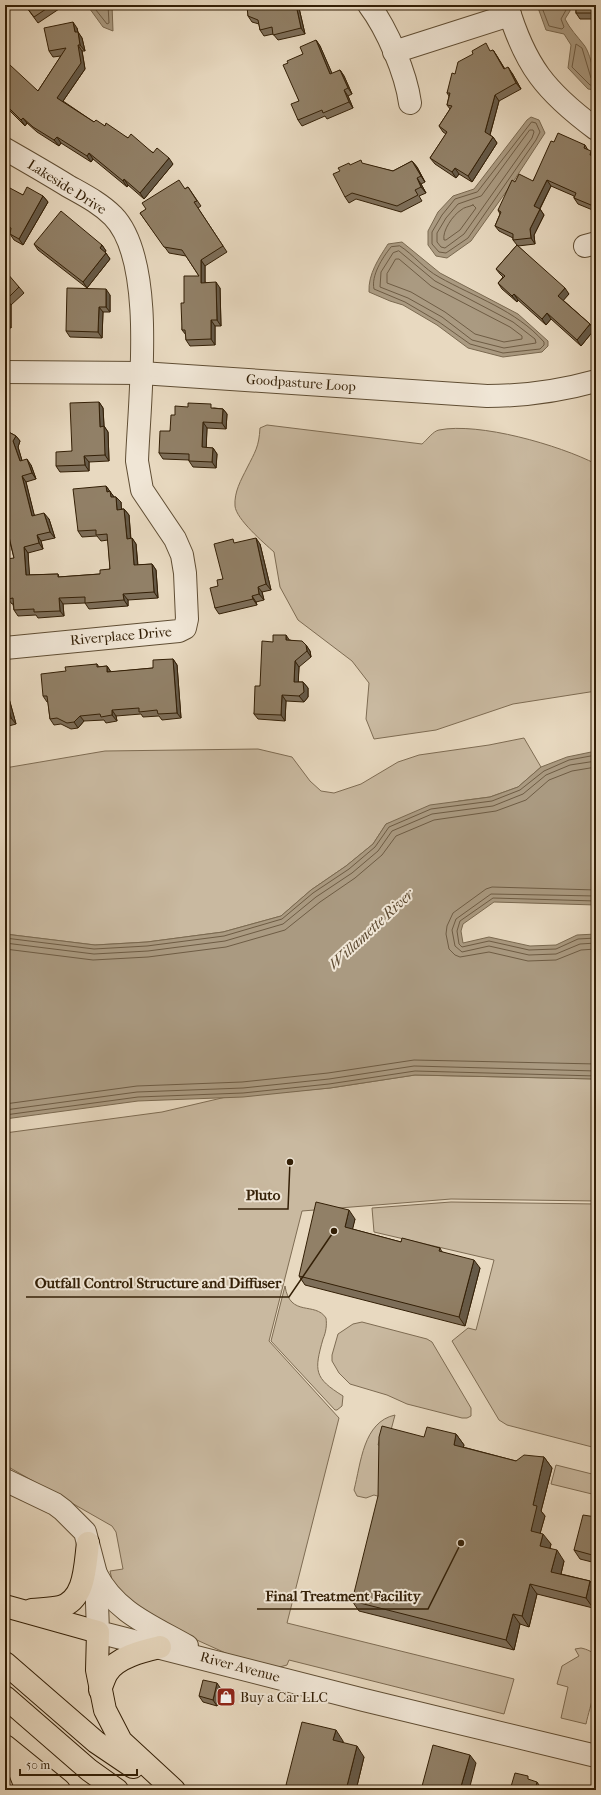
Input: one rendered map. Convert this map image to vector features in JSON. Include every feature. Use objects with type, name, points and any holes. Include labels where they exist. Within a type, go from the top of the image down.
[{"type":"highway","points":[[13,1608],[61,1606],[74,1599],[80,1588],[88,1543]]},
{"type":"highway","points":[[13,1608],[98,1632],[97,1670],[105,1710],[121,1741],[174,1790]]},
{"type":"highway","points":[[100,1690],[107,1672],[122,1660],[134,1654],[160,1647]]},
{"type":"highway","points":[[5,1663],[96,1742],[167,1790]]},
{"type":"highway","points":[[5,1697],[89,1770],[118,1790]]},
{"type":"highway","points":[[5,1746],[59,1790]]},
{"type":"highway","points":[[5,1750],[18,1767],[27,1790]]},
{"type":"street","points":[[369,5],[376,14],[394,52],[407,88],[410,103]]},
{"type":"street","points":[[394,52],[508,10],[523,49],[544,83],[566,106],[596,129]]},
{"type":"street","name":"Lakeside Drive","points":[[5,149],[96,202],[121,226],[135,258],[140,282],[142,338],[141,373]]},
{"type":"street","name":"Goodpasture Loop","points":[[5,372],[141,373],[487,396],[531,395],[596,381]]},
{"type":"street","name":"Riverplace Drive","points":[[5,648],[179,631],[186,625],[185,573],[182,555],[172,535],[145,497],[139,480],[138,461],[141,373]]},
{"type":"street","points":[[5,1480],[39,1495],[63,1510],[85,1532],[96,1574],[103,1589],[118,1605],[128,1613],[213,1660]]},
{"type":"street","points":[[96,1574],[98,1632]]},
{"type":"street","name":"River Avenue","points":[[98,1632],[213,1660],[364,1700],[596,1756]]},
{"type":"shaded area","points":[[267,425],[422,444],[432,434],[439,430],[456,428],[475,429],[496,432],[541,443],[596,464],[596,691],[513,704],[436,730],[374,739],[366,719],[369,683],[352,661],[298,620],[280,587],[274,552],[245,524],[235,506],[238,486],[256,449],[259,440],[260,428]]},
{"type":"shaded area","points":[[524,738],[541,767],[518,787],[490,797],[459,801],[386,824],[373,844],[346,866],[311,890],[281,916],[223,932],[147,942],[95,945],[5,934],[5,768],[105,751],[258,749],[292,757],[310,781],[321,791],[334,793],[361,784],[398,762],[419,755],[489,745]]},
{"type":"shaded area","points":[[415,1075],[596,1079],[596,1201],[451,1199],[302,1211],[269,1341],[339,1418],[287,1623],[514,1679],[504,1714],[289,1660],[287,1665],[276,1668],[230,1655],[157,1622],[132,1606],[112,1580],[110,1571],[123,1569],[116,1532],[112,1526],[5,1465],[5,1133],[162,1112],[226,1097],[330,1088]]},
{"type":"shaded area","points":[[451,1202],[596,1204],[596,1448],[507,1425],[499,1420],[452,1341],[468,1328],[476,1330],[494,1260],[374,1232],[372,1208]]},
{"type":"shaded area","points":[[285,1286],[288,1296],[297,1306],[316,1310],[326,1318],[325,1334],[318,1359],[318,1366],[319,1373],[326,1384],[343,1396],[342,1406],[337,1410],[335,1410],[271,1341]]},
{"type":"shaded area","points":[[362,1322],[427,1339],[432,1342],[471,1408],[471,1416],[462,1418],[407,1404],[387,1395],[350,1384],[339,1373],[332,1361],[332,1355],[338,1334],[353,1324]]},
{"type":"shaded area","points":[[395,1415],[391,1430],[380,1437],[378,1445],[385,1447],[384,1498],[374,1495],[366,1498],[357,1496],[354,1490],[365,1445],[376,1426],[384,1419]]},
{"type":"shaded area","points":[[556,1465],[592,1474],[596,1473],[596,1495],[551,1484]]},
{"type":"shaded area","points":[[581,1648],[594,1654],[597,1666],[596,1682],[586,1724],[561,1718],[568,1687],[557,1684],[562,1666],[579,1656],[575,1649]]},
{"type":"water","points":[[87,5],[112,5],[113,31],[103,27]]},
{"type":"water","points":[[537,5],[570,5],[570,11],[565,19],[589,54],[594,74],[595,90],[588,89],[568,68],[571,45],[564,34],[546,30]]},
{"type":"water","points":[[531,117],[539,120],[545,133],[513,182],[471,241],[447,258],[436,256],[428,245],[428,231],[438,212],[453,196],[474,189],[527,120]]},
{"type":"water","points":[[402,242],[440,273],[518,314],[548,341],[548,346],[542,352],[503,357],[468,348],[437,325],[403,305],[369,292],[372,273],[388,244]]},
{"type":"water","name":"Willamette River","points":[[596,751],[596,905],[494,902],[463,924],[461,931],[463,943],[489,937],[530,946],[556,945],[577,935],[596,934],[596,1079],[415,1075],[330,1088],[243,1097],[138,1101],[5,1119],[5,934],[95,945],[147,942],[223,932],[281,916],[311,890],[346,866],[373,844],[386,824],[430,805],[490,797],[518,787],[541,767],[567,757]]},
{"type":"building","points":[[25,5],[52,5],[34,17]]},
{"type":"building","points":[[248,5],[296,5],[301,28],[273,35],[272,27],[260,30],[258,20],[248,16]]},
{"type":"building","points":[[576,5],[596,5],[596,13],[576,13]]},
{"type":"building","points":[[73,22],[75,32],[78,32],[80,45],[78,45],[81,63],[57,98],[94,122],[96,120],[105,126],[106,123],[128,138],[131,134],[153,153],[157,148],[169,158],[140,193],[89,153],[87,156],[57,137],[54,140],[33,127],[23,118],[21,120],[5,104],[5,70],[10,65],[38,91],[66,48],[49,51],[44,28]]},
{"type":"building","points":[[316,40],[330,74],[340,70],[348,88],[344,90],[349,102],[323,113],[322,110],[298,120],[291,104],[299,101],[283,65],[288,63],[287,61],[303,54],[300,47]]},
{"type":"building","points":[[486,43],[490,51],[493,50],[504,69],[508,67],[516,83],[495,95],[485,132],[493,137],[468,176],[455,168],[452,172],[430,158],[447,132],[439,126],[452,106],[447,105],[450,93],[447,93],[452,73],[455,74],[458,62],[473,54],[472,51]]},
{"type":"building","points":[[558,133],[585,145],[584,148],[591,151],[590,155],[596,157],[596,194],[591,205],[574,198],[576,193],[547,180],[534,206],[540,209],[530,229],[531,238],[513,240],[513,234],[495,226],[501,212],[498,210],[512,180],[515,182],[519,174],[533,181],[551,141],[554,142]]},
{"type":"building","points":[[361,160],[362,163],[393,171],[412,161],[421,176],[417,178],[421,187],[415,190],[418,195],[397,206],[352,193],[345,197],[333,174],[340,171],[338,168]]},
{"type":"building","points":[[179,180],[185,189],[188,187],[197,201],[194,202],[223,246],[201,260],[201,283],[216,282],[217,320],[211,320],[211,339],[186,340],[185,330],[182,330],[181,303],[184,303],[184,276],[199,276],[182,250],[164,247],[140,213],[146,209],[142,203]]},
{"type":"building","points":[[8,187],[23,195],[27,187],[43,196],[19,239],[10,234],[11,228],[5,225],[5,188],[7,189]]},
{"type":"building","points":[[61,211],[102,245],[100,248],[106,253],[83,282],[34,244]]},
{"type":"building","points":[[517,245],[565,288],[558,296],[590,324],[577,340],[547,313],[542,319],[514,294],[512,296],[498,283],[505,276],[496,269]]},
{"type":"building","points":[[7,273],[19,287],[7,299],[7,322],[5,322],[5,275]]},
{"type":"building","points":[[67,288],[106,289],[106,307],[99,307],[98,332],[66,331]]},
{"type":"building","points":[[99,402],[100,427],[104,426],[105,455],[84,456],[85,465],[56,466],[56,452],[72,451],[70,403]]},
{"type":"building","points":[[188,403],[211,404],[211,408],[223,409],[222,423],[203,422],[202,447],[213,448],[212,462],[189,461],[189,454],[159,453],[160,431],[170,431],[171,415],[175,415],[175,406],[188,407]]},
{"type":"building","points":[[5,430],[16,436],[13,441],[20,461],[27,459],[32,473],[22,476],[32,516],[44,513],[50,532],[37,535],[39,543],[24,547],[26,575],[58,574],[58,577],[100,574],[100,570],[110,569],[107,534],[96,535],[96,530],[78,531],[73,489],[106,486],[107,492],[110,491],[111,497],[116,497],[117,510],[124,509],[127,539],[132,538],[134,565],[152,564],[154,592],[123,594],[124,600],[85,603],[85,597],[59,598],[60,611],[34,612],[34,609],[14,610],[13,598],[8,599],[6,559],[14,558],[7,528],[5,528]]},
{"type":"building","points":[[256,538],[266,584],[258,587],[259,594],[252,596],[253,599],[215,608],[210,588],[218,586],[217,580],[223,579],[214,544],[233,539],[234,543]]},
{"type":"building","points":[[273,635],[286,635],[286,640],[302,641],[306,645],[307,651],[295,661],[294,682],[303,682],[304,692],[299,696],[282,695],[281,715],[254,714],[255,686],[260,686],[262,641],[273,642]]},
{"type":"building","points":[[173,659],[177,713],[158,714],[157,710],[139,712],[139,708],[112,710],[112,715],[101,717],[100,714],[80,716],[74,722],[67,723],[57,718],[50,719],[47,696],[43,696],[41,674],[66,671],[65,667],[97,664],[97,667],[107,666],[107,672],[153,668],[153,660]]},
{"type":"building","points":[[5,694],[11,718],[5,720]]},
{"type":"building","points":[[316,1202],[349,1210],[345,1227],[401,1242],[402,1238],[440,1248],[439,1251],[474,1260],[459,1317],[299,1276]]},
{"type":"building","points":[[382,1426],[424,1437],[427,1427],[456,1434],[454,1445],[516,1461],[524,1455],[544,1457],[533,1505],[537,1506],[531,1531],[543,1534],[540,1546],[557,1550],[551,1572],[590,1581],[586,1598],[530,1584],[522,1616],[513,1614],[506,1640],[352,1601],[378,1496],[379,1437]]},
{"type":"building","points":[[583,1515],[596,1517],[596,1556],[574,1550]]},
{"type":"building","points":[[203,1680],[217,1683],[213,1700],[199,1696]]},
{"type":"building","points":[[302,1722],[336,1730],[333,1740],[357,1746],[346,1790],[307,1790],[286,1785]]},
{"type":"building","points":[[433,1745],[470,1755],[460,1790],[421,1790]]},
{"type":"building","points":[[515,1773],[528,1776],[528,1779],[537,1782],[535,1790],[510,1790]]},
{"type":"place","name":"Pluto","points":[[290,1162]]},
{"type":"place","name":"Outfall Control Structure and Diffuser","points":[[334,1231]]},
{"type":"place","name":"Final Treatment Facility","points":[[461,1543]]},
{"type":"place","name":"Buy a Car LLC","points":[[226,1697]]}]
